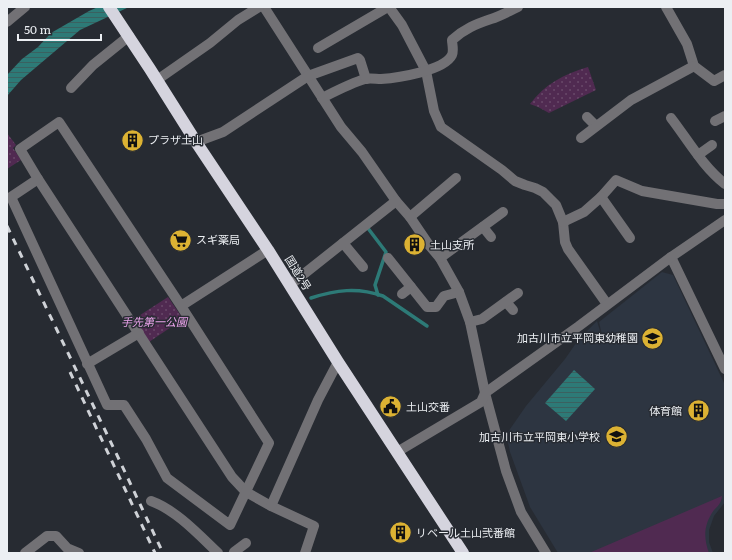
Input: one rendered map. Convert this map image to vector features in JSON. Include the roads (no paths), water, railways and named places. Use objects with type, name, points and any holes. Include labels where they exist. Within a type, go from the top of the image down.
[{"type":"highway","name":"国道2号","points":[[109,7],[268,250],[338,362],[463,553]]},
{"type":"street","points":[[8,7],[11,19],[25,7]]},
{"type":"street","points":[[157,80],[210,44],[238,20],[259,7]]},
{"type":"street","points":[[264,7],[341,127],[362,152],[396,201],[410,217],[440,258],[459,292],[470,322],[485,393],[506,471],[521,512],[546,553]]},
{"type":"street","points":[[318,48],[389,7],[402,25],[426,71],[434,111],[441,127],[502,170],[515,181],[543,192],[556,205],[563,222],[565,242],[568,249],[607,304]]},
{"type":"street","points":[[322,98],[366,79],[402,77],[437,67],[449,59],[453,51],[452,40],[457,34],[500,11],[518,7]]},
{"type":"street","points":[[666,7],[687,44],[694,66],[714,81],[725,75]]},
{"type":"street","points":[[71,88],[93,65],[129,36]]},
{"type":"street","points":[[196,142],[223,132],[308,76],[358,58],[366,79]]},
{"type":"street","points":[[581,138],[631,100],[694,66]]},
{"type":"street","points":[[715,121],[725,116]]},
{"type":"street","points":[[587,117],[596,126]]},
{"type":"street","points":[[671,118],[716,178],[725,184]]},
{"type":"street","points":[[38,179],[11,197],[107,405],[124,405],[146,438],[167,478],[230,525],[246,492],[269,443],[181,306],[59,122],[20,149],[232,477],[246,492],[271,506],[314,526],[305,553]]},
{"type":"street","points":[[698,155],[712,145]]},
{"type":"street","points":[[410,217],[456,178]]},
{"type":"street","points":[[563,222],[584,212],[601,197],[616,180],[642,191],[717,204],[725,204]]},
{"type":"street","points":[[601,197],[630,238]]},
{"type":"street","points":[[290,285],[396,201]]},
{"type":"street","points":[[440,258],[503,212]]},
{"type":"street","points":[[397,452],[481,402],[485,393],[579,326],[671,257],[725,220]]},
{"type":"street","points":[[483,227],[490,237]]},
{"type":"street","points":[[343,243],[363,267]]},
{"type":"street","points":[[181,306],[268,250]]},
{"type":"street","points":[[671,257],[724,364]]},
{"type":"street","points":[[388,258],[427,306],[436,307],[444,296],[459,292]]},
{"type":"street","points":[[402,294],[411,287]]},
{"type":"street","points":[[470,322],[482,319],[518,293]]},
{"type":"street","points":[[506,302],[513,310]]},
{"type":"street","points":[[87,364],[139,333]]},
{"type":"street","points":[[271,506],[318,400],[338,362]]},
{"type":"street","points":[[151,501],[162,505],[218,553]]},
{"type":"street","points":[[25,553],[47,536],[56,536],[67,548],[80,553]]},
{"type":"street","points":[[235,553],[246,543]]},
{"type":"waterway","points":[[367,227],[386,252],[375,285],[378,295]]},
{"type":"waterway","points":[[311,298],[338,291],[364,291],[373,293],[383,296],[427,326]]},
{"type":"railway","points":[[7,226],[163,553]]},
{"type":"railway","points":[[70,372],[155,553]]},
{"type":"place","name":"プラザ土山","points":[[132,140]]},
{"type":"place","name":"スギ薬局","points":[[181,240]]},
{"type":"place","name":"土山支所","points":[[414,245]]},
{"type":"place","name":"加古川市立平岡東幼稚園","points":[[653,338]]},
{"type":"place","name":"土山交番","points":[[391,407]]},
{"type":"place","name":"体育館","points":[[698,411]]},
{"type":"place","name":"加古川市立平岡東小学校","points":[[616,437]]},
{"type":"place","name":"リベール土山弐番館","points":[[400,533]]},
{"type":"park label","name":"手先第一公園","points":[[154,322]]}]
